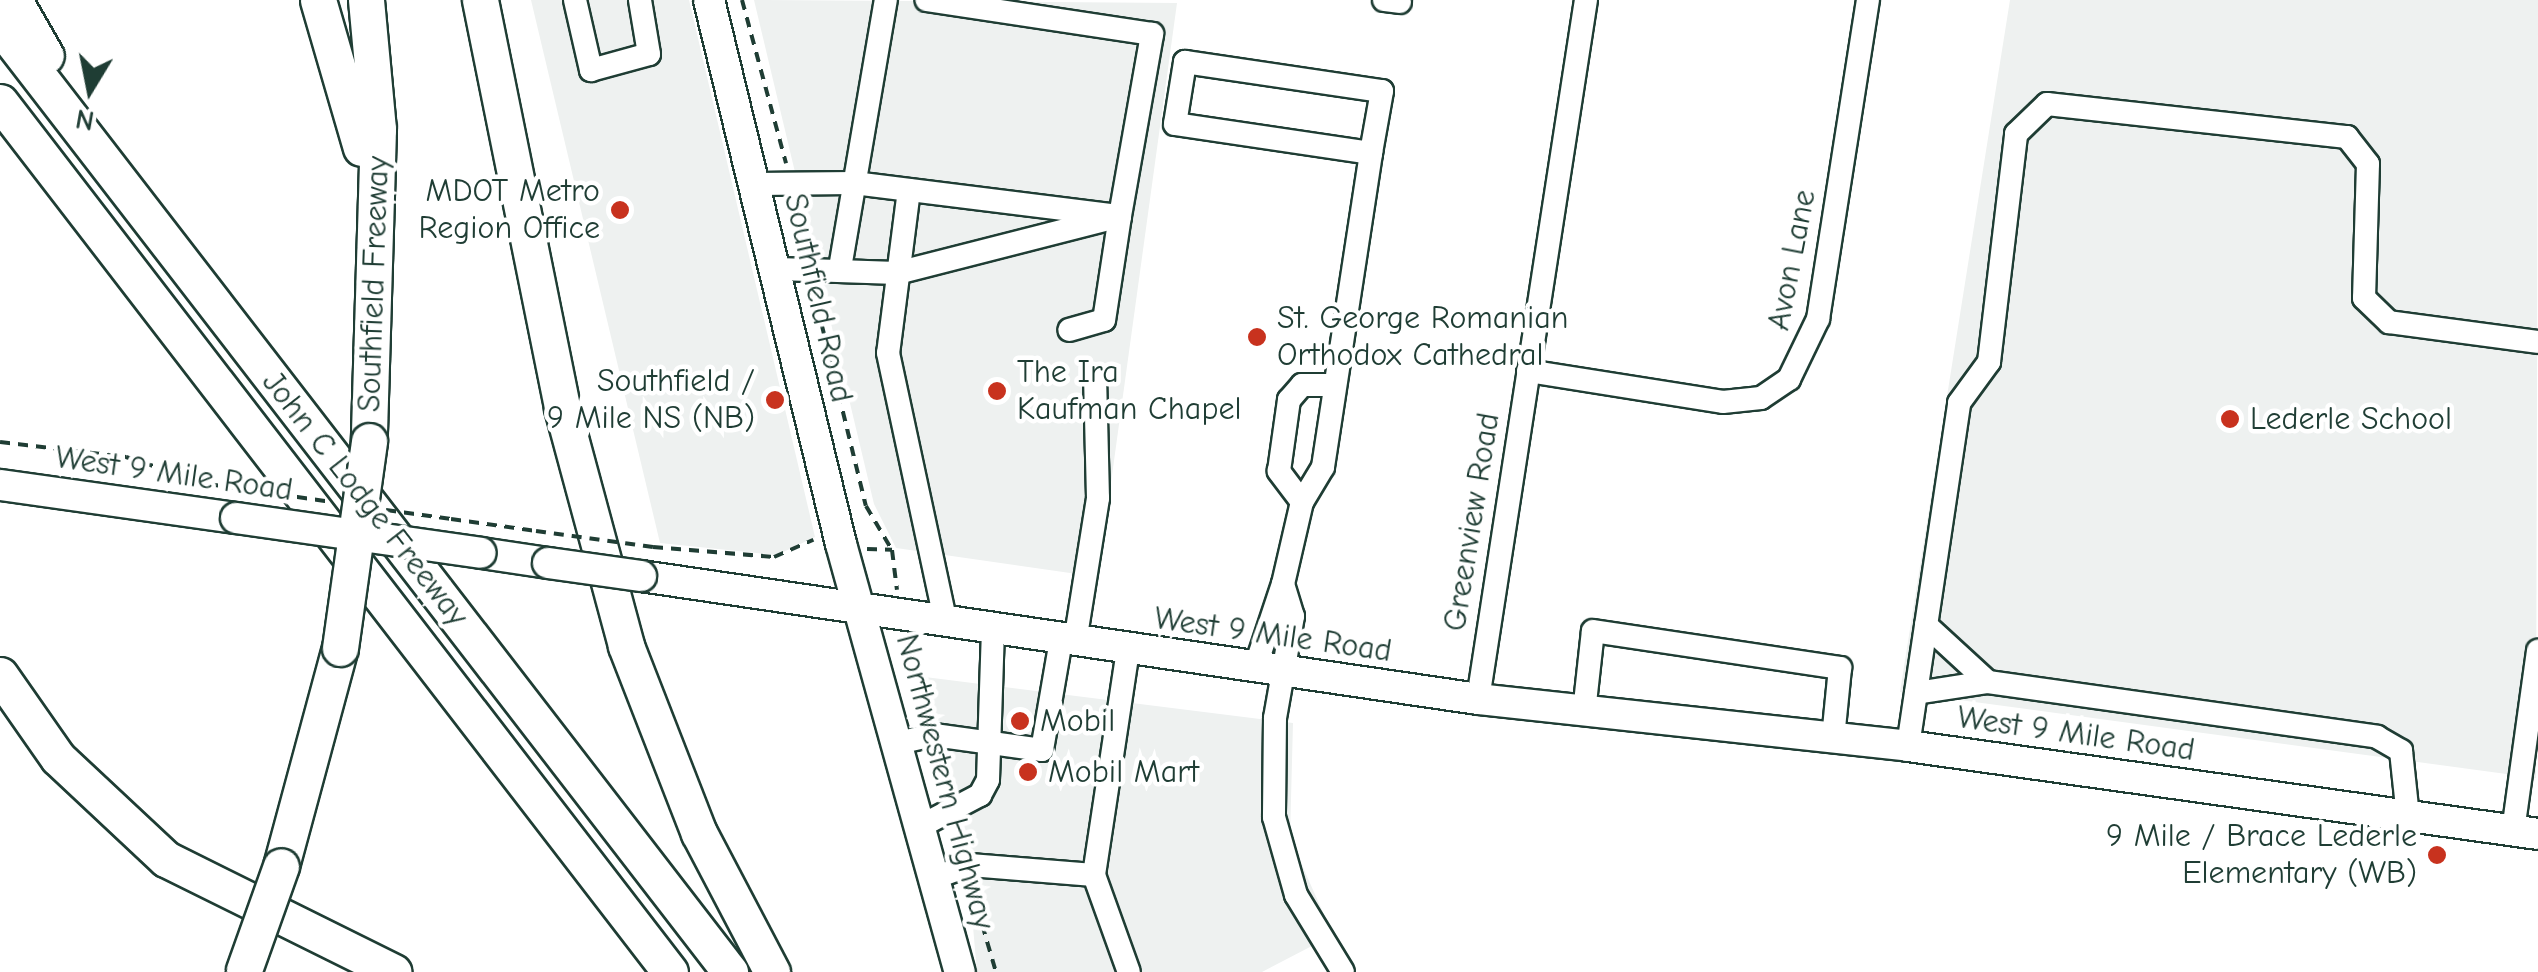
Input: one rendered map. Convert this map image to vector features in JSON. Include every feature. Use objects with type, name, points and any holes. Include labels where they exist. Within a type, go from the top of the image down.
[{"type":"highway","points":[[14,0],[122,187]]},
{"type":"highway","points":[[318,0],[375,200]]},
{"type":"highway","name":"Southfield Freeway","points":[[243,971],[281,866],[325,716],[360,523],[375,355],[375,200],[366,0]]},
{"type":"highway","points":[[480,0],[562,408],[626,646],[699,834],[772,972]]},
{"type":"highway","name":"John C Lodge Freeway","points":[[0,26],[730,972]]},
{"type":"highway","name":"John C Lodge Freeway","points":[[0,102],[123,269],[670,972]]},
{"type":"highway","points":[[0,133],[123,269]]},
{"type":"highway","points":[[0,675],[58,758],[166,859],[394,972]]},
{"type":"main road","name":"Southfield Road","points":[[710,0],[862,611]]},
{"type":"main road","name":"West 9 Mile Road","points":[[0,485],[1478,699],[1908,746],[2525,832]]},
{"type":"main road","name":"Northwestern Highway","points":[[862,611],[960,972]]},
{"type":"street","points":[[576,0],[591,70],[650,54],[640,0]]},
{"type":"street","points":[[840,268],[886,0]]},
{"type":"street","points":[[927,0],[1152,34],[1104,320],[1069,330]]},
{"type":"street","name":"Greenview Road","points":[[1478,699],[1586,0]]},
{"type":"street","name":"Avon Lane","points":[[1528,372],[1723,402],[1761,398],[1789,379],[1818,319],[1868,0]]},
{"type":"street","points":[[1342,972],[1311,925],[1278,845],[1269,670],[1302,502],[1322,467],[1331,385],[1382,92],[1184,62],[1175,124],[1371,153]]},
{"type":"street","points":[[1908,746],[1959,404],[1989,362],[2016,134],[2046,104],[2347,137],[2368,164],[2364,298],[2389,322],[2538,342]]},
{"type":"street","points":[[756,184],[854,184],[1120,216]]},
{"type":"street","points":[[908,190],[888,353],[946,623]]},
{"type":"street","points":[[778,269],[840,268],[897,273],[1120,216]]},
{"type":"street","points":[[898,743],[934,735],[1042,750],[1098,498],[1095,378]]},
{"type":"street","points":[[1302,502],[1279,471],[1289,400],[1302,385],[1331,385]]},
{"type":"street","points":[[1926,625],[1988,682]]},
{"type":"street","points":[[921,826],[980,795],[990,744],[993,630]]},
{"type":"street","points":[[1584,712],[1593,630],[1840,668],[1833,738]]},
{"type":"street","points":[[1128,650],[1094,875],[1129,972]]},
{"type":"street","points":[[2525,832],[2538,651]]},
{"type":"street","points":[[1916,693],[1988,682],[2377,736],[2401,751],[2408,816]]},
{"type":"street","points":[[934,878],[970,865],[1094,875]]},
{"type":"path","points":[[742,0],[786,166]]},
{"type":"path","points":[[793,193],[807,251]]},
{"type":"path","points":[[812,280],[866,506],[892,550],[893,572]]},
{"type":"path","points":[[0,442],[126,456],[208,484],[339,503]]},
{"type":"path","points":[[376,508],[652,546],[774,557],[816,540]]},
{"type":"path","points":[[870,550],[892,550]]},
{"type":"path","points":[[915,659],[920,683]]},
{"type":"shaded area","points":[[531,0],[689,0],[815,537],[777,555],[660,543]]},
{"type":"shaded area","points":[[754,0],[1177,3],[1098,577],[896,548],[874,504]]},
{"type":"shaded area","points":[[2010,0],[2538,0],[2536,778],[1900,692]]},
{"type":"shaded area","points":[[925,677],[1293,723],[1290,838],[1333,935],[1262,972],[977,972],[965,836]]},
{"type":"place","name":"MDOT Metro Region Office","points":[[620,210]]},
{"type":"place","name":"St. George Romanian Orthodox Cathedral","points":[[1257,337]]},
{"type":"place","name":"The Ira Kaufman Chapel","points":[[997,391]]},
{"type":"place","name":"Southfield / 9 Mile NS (NB)","points":[[775,400]]},
{"type":"place","name":"Lederle School","points":[[2230,419]]},
{"type":"place","name":"Mobil","points":[[1020,721]]},
{"type":"place","name":"Mobil Mart","points":[[1028,772]]},
{"type":"place","name":"9 Mile / Brace Lederle Elementary (WB)","points":[[2437,855]]}]
